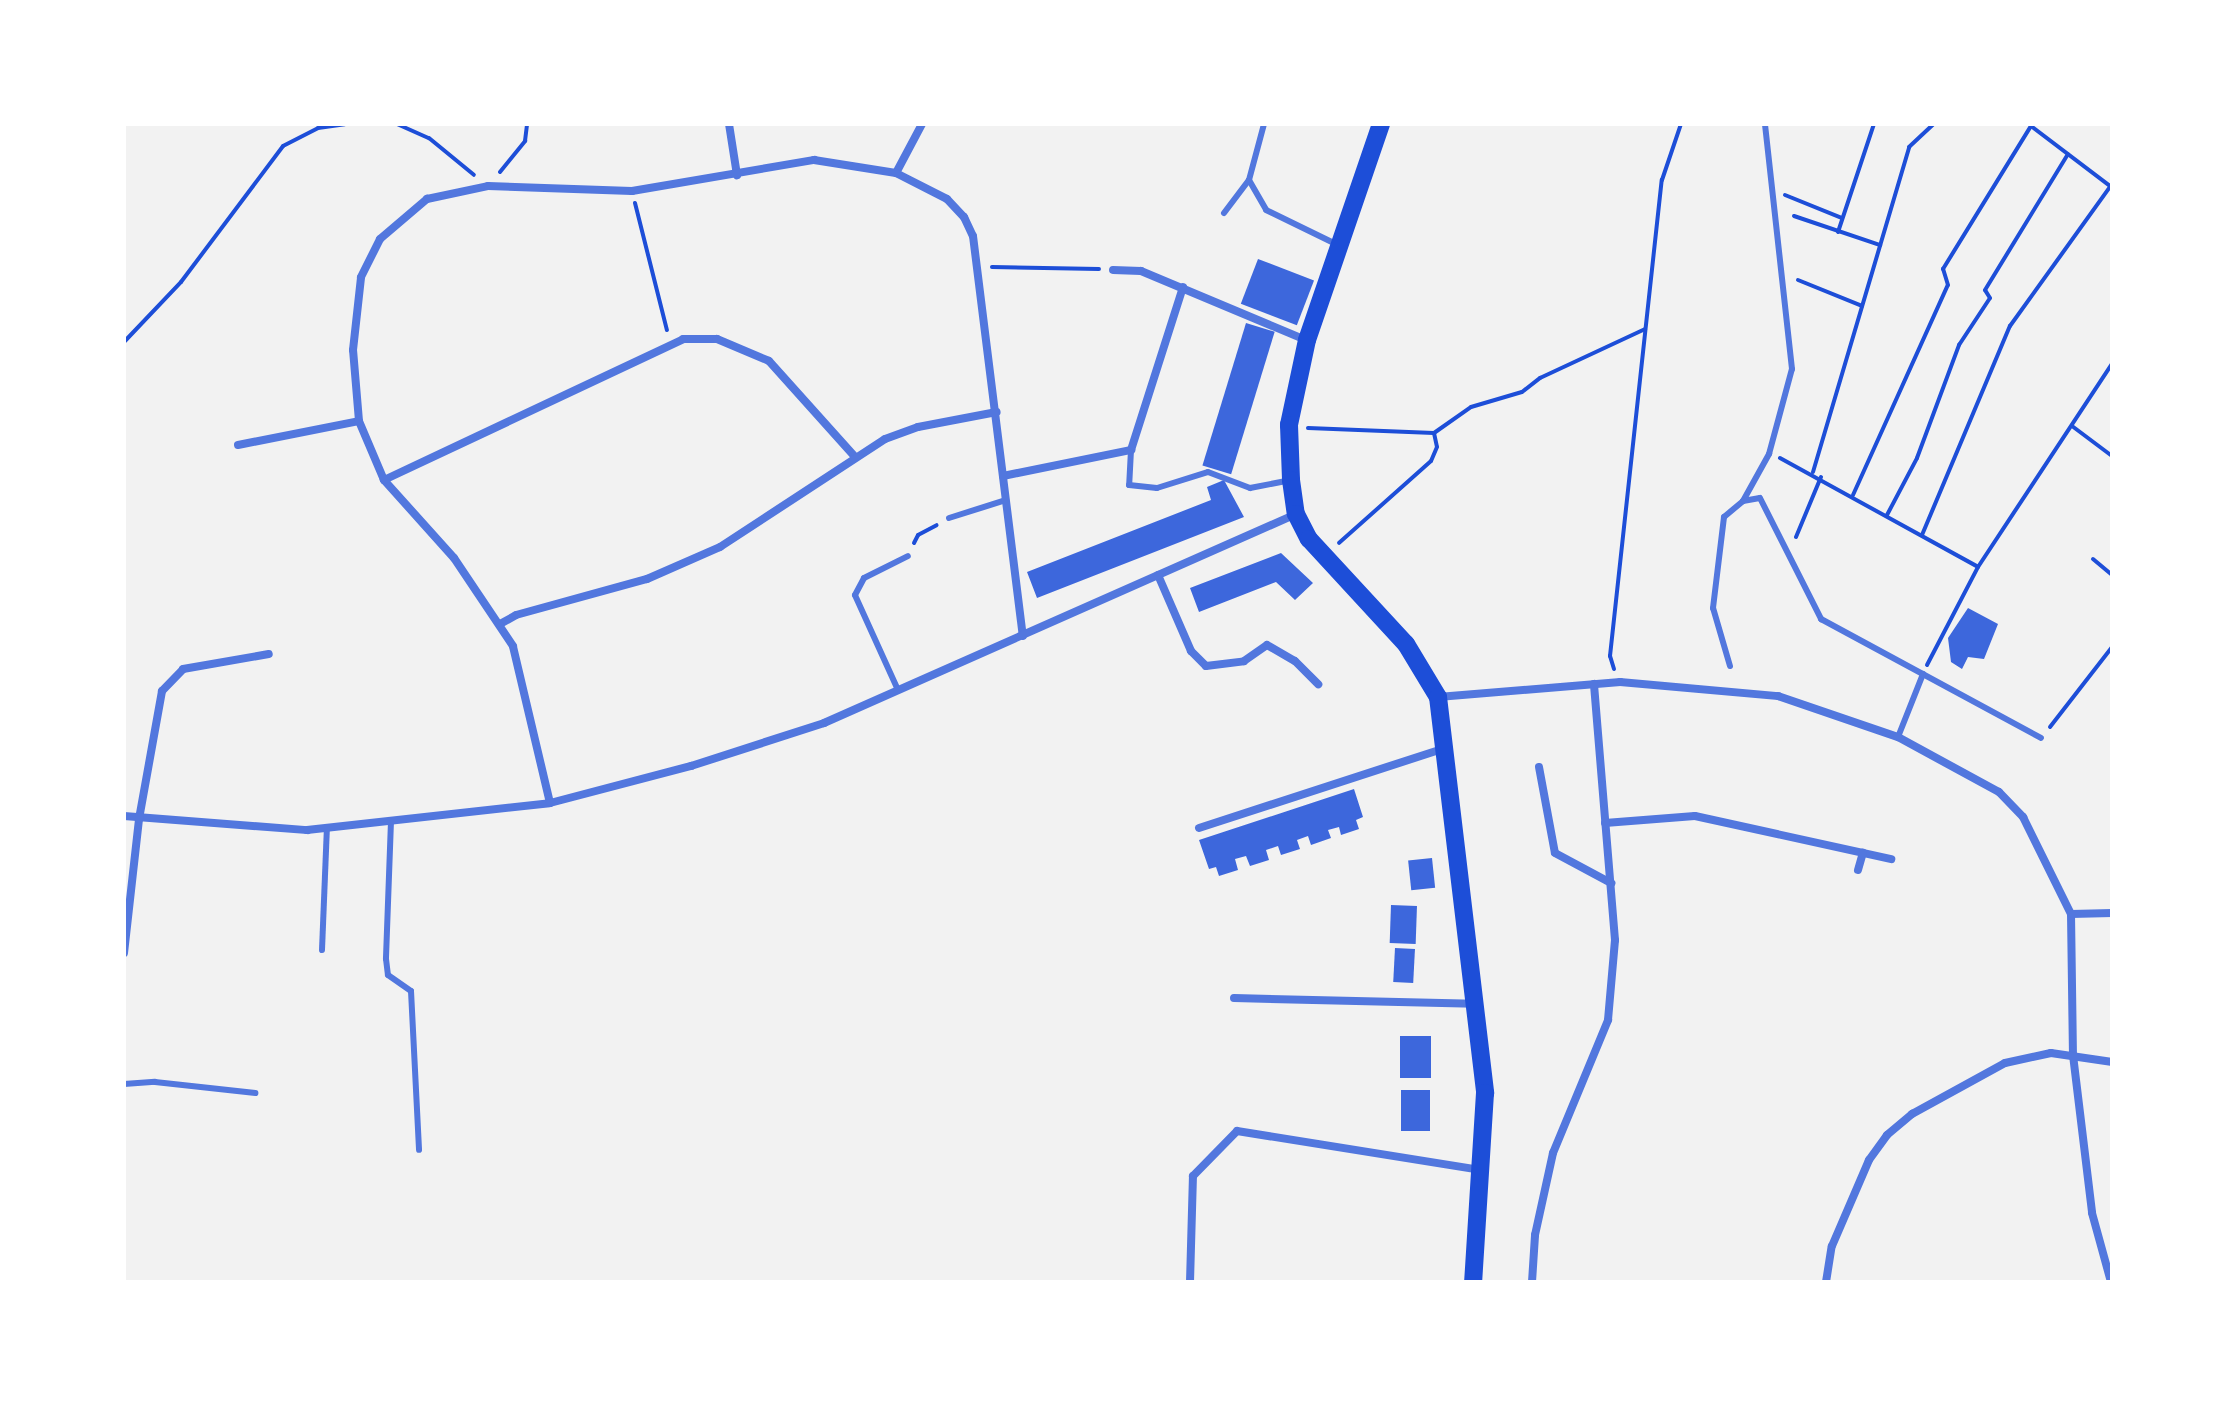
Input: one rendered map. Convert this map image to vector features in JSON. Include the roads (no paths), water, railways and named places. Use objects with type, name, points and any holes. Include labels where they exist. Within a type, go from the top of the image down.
[{"type":"main road","points":[[1381,124],[1307,340],[1289,425],[1291,480],[1296,514],[1320,555],[1406,644],[1438,697],[1485,1093],[1473,1282]]},
{"type":"street","points":[[729,124],[737,175]]},
{"type":"street","points":[[896,173],[922,124]]},
{"type":"street","points":[[550,803],[521,667],[500,624],[454,558],[384,480],[359,421],[354,338],[361,277],[370,254],[394,222],[427,199],[488,186],[632,191],[814,160],[896,173],[947,199],[964,217],[976,267],[997,412],[1023,636]]},
{"type":"street","points":[[1113,270],[1141,271],[1307,340]]},
{"type":"street","points":[[1003,476],[1131,450],[1183,287]]},
{"type":"street","points":[[384,480],[672,343],[717,339],[769,361],[855,457]]},
{"type":"street","points":[[500,624],[516,615],[647,579],[720,547],[855,457],[918,427],[997,412]]},
{"type":"street","points":[[238,445],[359,421]]},
{"type":"street","points":[[124,816],[327,828],[550,803],[691,766],[824,723],[1296,514]]},
{"type":"street","points":[[1158,575],[1191,651],[1206,666],[1244,661],[1267,645],[1295,661],[1318,684]]},
{"type":"street","points":[[124,953],[139,819],[162,691],[172,678],[206,662],[269,654]]},
{"type":"street","points":[[1438,697],[1620,682],[1778,696],[1898,737],[1999,792],[2023,817],[2071,914],[2073,1055],[2092,1213],[2111,1282]]},
{"type":"street","points":[[1532,1282],[1535,1235],[1553,1153],[1608,1020],[1615,940],[1594,684]]},
{"type":"street","points":[[1199,828],[1445,748]]},
{"type":"street","points":[[1539,767],[1555,853],[1611,883]]},
{"type":"street","points":[[1605,823],[1695,816],[1891,859]]},
{"type":"street","points":[[1858,870],[1863,853]]},
{"type":"street","points":[[2071,914],[2112,913]]},
{"type":"street","points":[[1234,998],[1476,1004]]},
{"type":"street","points":[[1826,1282],[1849,1200],[1887,1135],[1912,1114],[2005,1063],[2051,1053],[2112,1062]]},
{"type":"street","points":[[1190,1282],[1193,1176],[1237,1131],[1481,1170]]},
{"type":"lane","points":[[1224,213],[1249,180],[1264,124]]},
{"type":"lane","points":[[1730,666],[1713,608],[1724,517],[1743,501],[1769,454],[1792,369],[1765,124]]},
{"type":"lane","points":[[1249,180],[1266,210],[1341,246]]},
{"type":"lane","points":[[1131,450],[1129,485],[1157,488],[1208,472],[1250,488],[1291,480]]},
{"type":"lane","points":[[1743,501],[1760,498],[1790,552],[1821,619],[2041,738]]},
{"type":"lane","points":[[949,518],[1006,500]]},
{"type":"lane","points":[[898,690],[855,595],[864,578],[908,556]]},
{"type":"lane","points":[[1898,737],[1923,674]]},
{"type":"lane","points":[[391,821],[386,959],[388,975],[411,991],[419,1150]]},
{"type":"lane","points":[[322,950],[327,828]]},
{"type":"lane","points":[[124,1084],[155,1082],[255,1093]]}]
